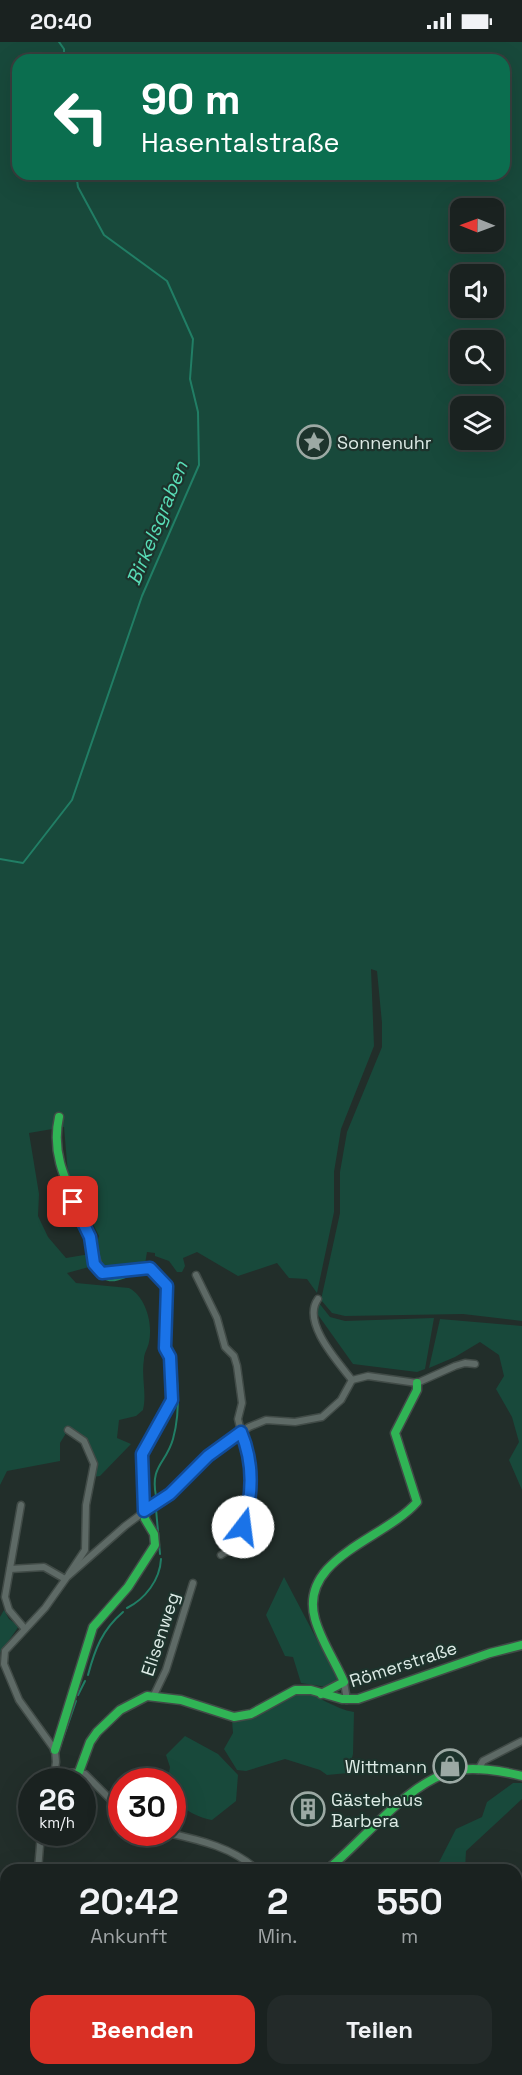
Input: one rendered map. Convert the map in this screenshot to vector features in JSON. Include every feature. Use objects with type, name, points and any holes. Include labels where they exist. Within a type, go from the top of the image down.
[{"type":"street","points":[[55,1768],[55,1750],[93,1627],[128,1587],[154,1549],[155,1539],[145,1519],[142,1454],[172,1400],[170,1357],[165,1348],[167,1286],[150,1268],[102,1273],[94,1264],[90,1237],[60,1173],[55,1128],[59,1117]]},
{"type":"street","points":[[196,1275],[217,1318],[225,1347],[234,1356],[237,1366],[242,1403],[238,1419],[251,1473],[250,1498],[236,1541],[231,1549],[222,1555]]},
{"type":"street","points":[[318,1299],[314,1307],[317,1333],[352,1380]]},
{"type":"street","points":[[66,1578],[144,1511],[170,1494],[208,1456],[241,1432],[266,1420],[295,1422],[322,1417],[341,1400],[352,1380],[357,1376],[417,1383],[465,1362],[475,1364]]},
{"type":"street","points":[[347,1700],[344,1682],[313,1611],[312,1595],[328,1568],[367,1537],[406,1516],[417,1502],[399,1452],[395,1433],[417,1390],[417,1383]]},
{"type":"street","points":[[55,1750],[18,1700],[2,1658],[5,1651],[66,1578],[85,1550],[86,1505],[94,1464],[84,1441],[68,1430]]},
{"type":"street","points":[[21,1505],[5,1601],[9,1610],[25,1629]]},
{"type":"street","points":[[10,1569],[44,1567],[66,1578]]},
{"type":"street","name":"Elisenweg","points":[[154,1695],[163,1678],[193,1583]]},
{"type":"street","name":"Römerstraße","points":[[154,1695],[194,1704],[220,1714],[241,1717],[253,1714],[295,1690],[347,1700],[364,1698],[490,1653],[522,1645]]},
{"type":"street","points":[[321,1694],[344,1682]]},
{"type":"street","points":[[81,1768],[94,1735],[125,1705],[154,1695]]},
{"type":"street","points":[[478,1770],[483,1761],[522,1741]]},
{"type":"street","points":[[335,1864],[354,1850],[373,1827],[428,1783],[454,1771],[478,1770],[522,1776]]},
{"type":"street","points":[[96,1784],[108,1797]]},
{"type":"street","points":[[186,1838],[230,1850],[251,1864]]},
{"type":"street","points":[[40,1864],[41,1846]]},
{"type":"green space","points":[[0,42],[522,42],[522,1321],[463,1314],[345,1316],[332,1313],[321,1300],[340,1213],[340,1172],[347,1132],[382,1047],[377,971],[371,969],[374,1046],[341,1129],[334,1172],[334,1212],[317,1293],[307,1279],[289,1278],[277,1263],[238,1276],[197,1252],[183,1258],[185,1266],[182,1272],[177,1272],[169,1261],[155,1256],[155,1253],[147,1252],[145,1264],[102,1273],[93,1255],[99,1236],[68,1174],[64,1127],[29,1133],[39,1194],[38,1216],[48,1237],[66,1258],[90,1254],[89,1267],[67,1273],[76,1283],[129,1288],[144,1304],[150,1327],[143,1366],[143,1410],[136,1416],[119,1420],[117,1438],[131,1444],[100,1476],[93,1477],[92,1462],[87,1450],[68,1430],[60,1443],[60,1461],[7,1471],[0,1485]]},
{"type":"green space","points":[[319,1303],[330,1317],[345,1321],[434,1318],[425,1369],[417,1372],[353,1364],[316,1312]]},
{"type":"green space","points":[[440,1319],[522,1326],[522,1490],[509,1460],[519,1442],[512,1417],[496,1389],[504,1376],[499,1355],[480,1342],[455,1357],[429,1368]]},
{"type":"green space","points":[[284,1577],[337,1678],[336,1684],[326,1687],[301,1683],[293,1657],[285,1656],[266,1615]]},
{"type":"green space","points":[[4,1610],[9,1619],[19,1626],[0,1653],[0,1617]]},
{"type":"green space","points":[[299,1691],[354,1712],[353,1754],[348,1773],[327,1775],[320,1770],[285,1759],[246,1771],[237,1770],[224,1749],[233,1733],[232,1720],[251,1717]]},
{"type":"green space","points":[[185,1736],[218,1754],[238,1775],[236,1801],[212,1820],[197,1816],[186,1809],[186,1768],[170,1768],[166,1755]]},
{"type":"green space","points":[[513,1783],[522,1783],[522,1799],[466,1851],[465,1864],[438,1864],[456,1829],[482,1817],[487,1802]]},
{"type":"waterway","name":"Birkelsgraben","points":[[59,42],[64,49],[64,54]]},
{"type":"waterway","name":"Birkelsgraben","points":[[0,859],[23,863],[72,800],[142,596],[199,465],[198,412],[190,379],[193,339],[167,281],[104,235],[78,187],[77,180]]},
{"type":"waterway","points":[[90,1257],[89,1267],[107,1279],[120,1279],[141,1273],[151,1274]]},
{"type":"waterway","points":[[156,1496],[157,1471],[170,1447],[176,1428],[177,1377],[169,1341]]},
{"type":"waterway","points":[[156,1509],[160,1554]]},
{"type":"waterway","points":[[127,1608],[140,1600],[155,1581],[161,1559]]},
{"type":"waterway","points":[[88,1675],[100,1640],[123,1612]]},
{"type":"waterway","points":[[78,1695],[85,1681]]},
{"type":"waterway","points":[[59,1750],[76,1701]]},
{"type":"traffic: fast","points":[[55,1750],[93,1627],[128,1587],[155,1545],[154,1534],[145,1519],[141,1460],[148,1441],[172,1400],[169,1357],[165,1348],[167,1286],[150,1268],[102,1273],[95,1259],[89,1233],[60,1163],[57,1148],[59,1117]]},
{"type":"traffic: fast","points":[[321,1694],[344,1682],[324,1643],[315,1619],[313,1598],[319,1580],[331,1565],[403,1515],[417,1502],[395,1433],[417,1390],[417,1383]]},
{"type":"traffic: fast","points":[[80,1768],[90,1742],[97,1732],[120,1710],[147,1696],[181,1700],[234,1717],[251,1714],[295,1690],[311,1690],[342,1699],[358,1699],[490,1653],[522,1645]]},
{"type":"traffic: fast","points":[[334,1864],[403,1800],[436,1777],[453,1771],[470,1769],[522,1776]]},
{"type":"place","name":"Sonnenuhr","points":[[314,442]]},
{"type":"place","name":"Wittmann","points":[[450,1766]]},
{"type":"place","name":"Gästehaus Barbera","points":[[308,1809]]},
{"type":"route","points":[[73,1202],[90,1237],[94,1264],[102,1273],[123,1272],[142,1267],[150,1268],[162,1278],[167,1286],[165,1348],[170,1357],[172,1400],[142,1454],[144,1511],[170,1494],[208,1456],[241,1432],[251,1473],[251,1491],[243,1527]]}]
